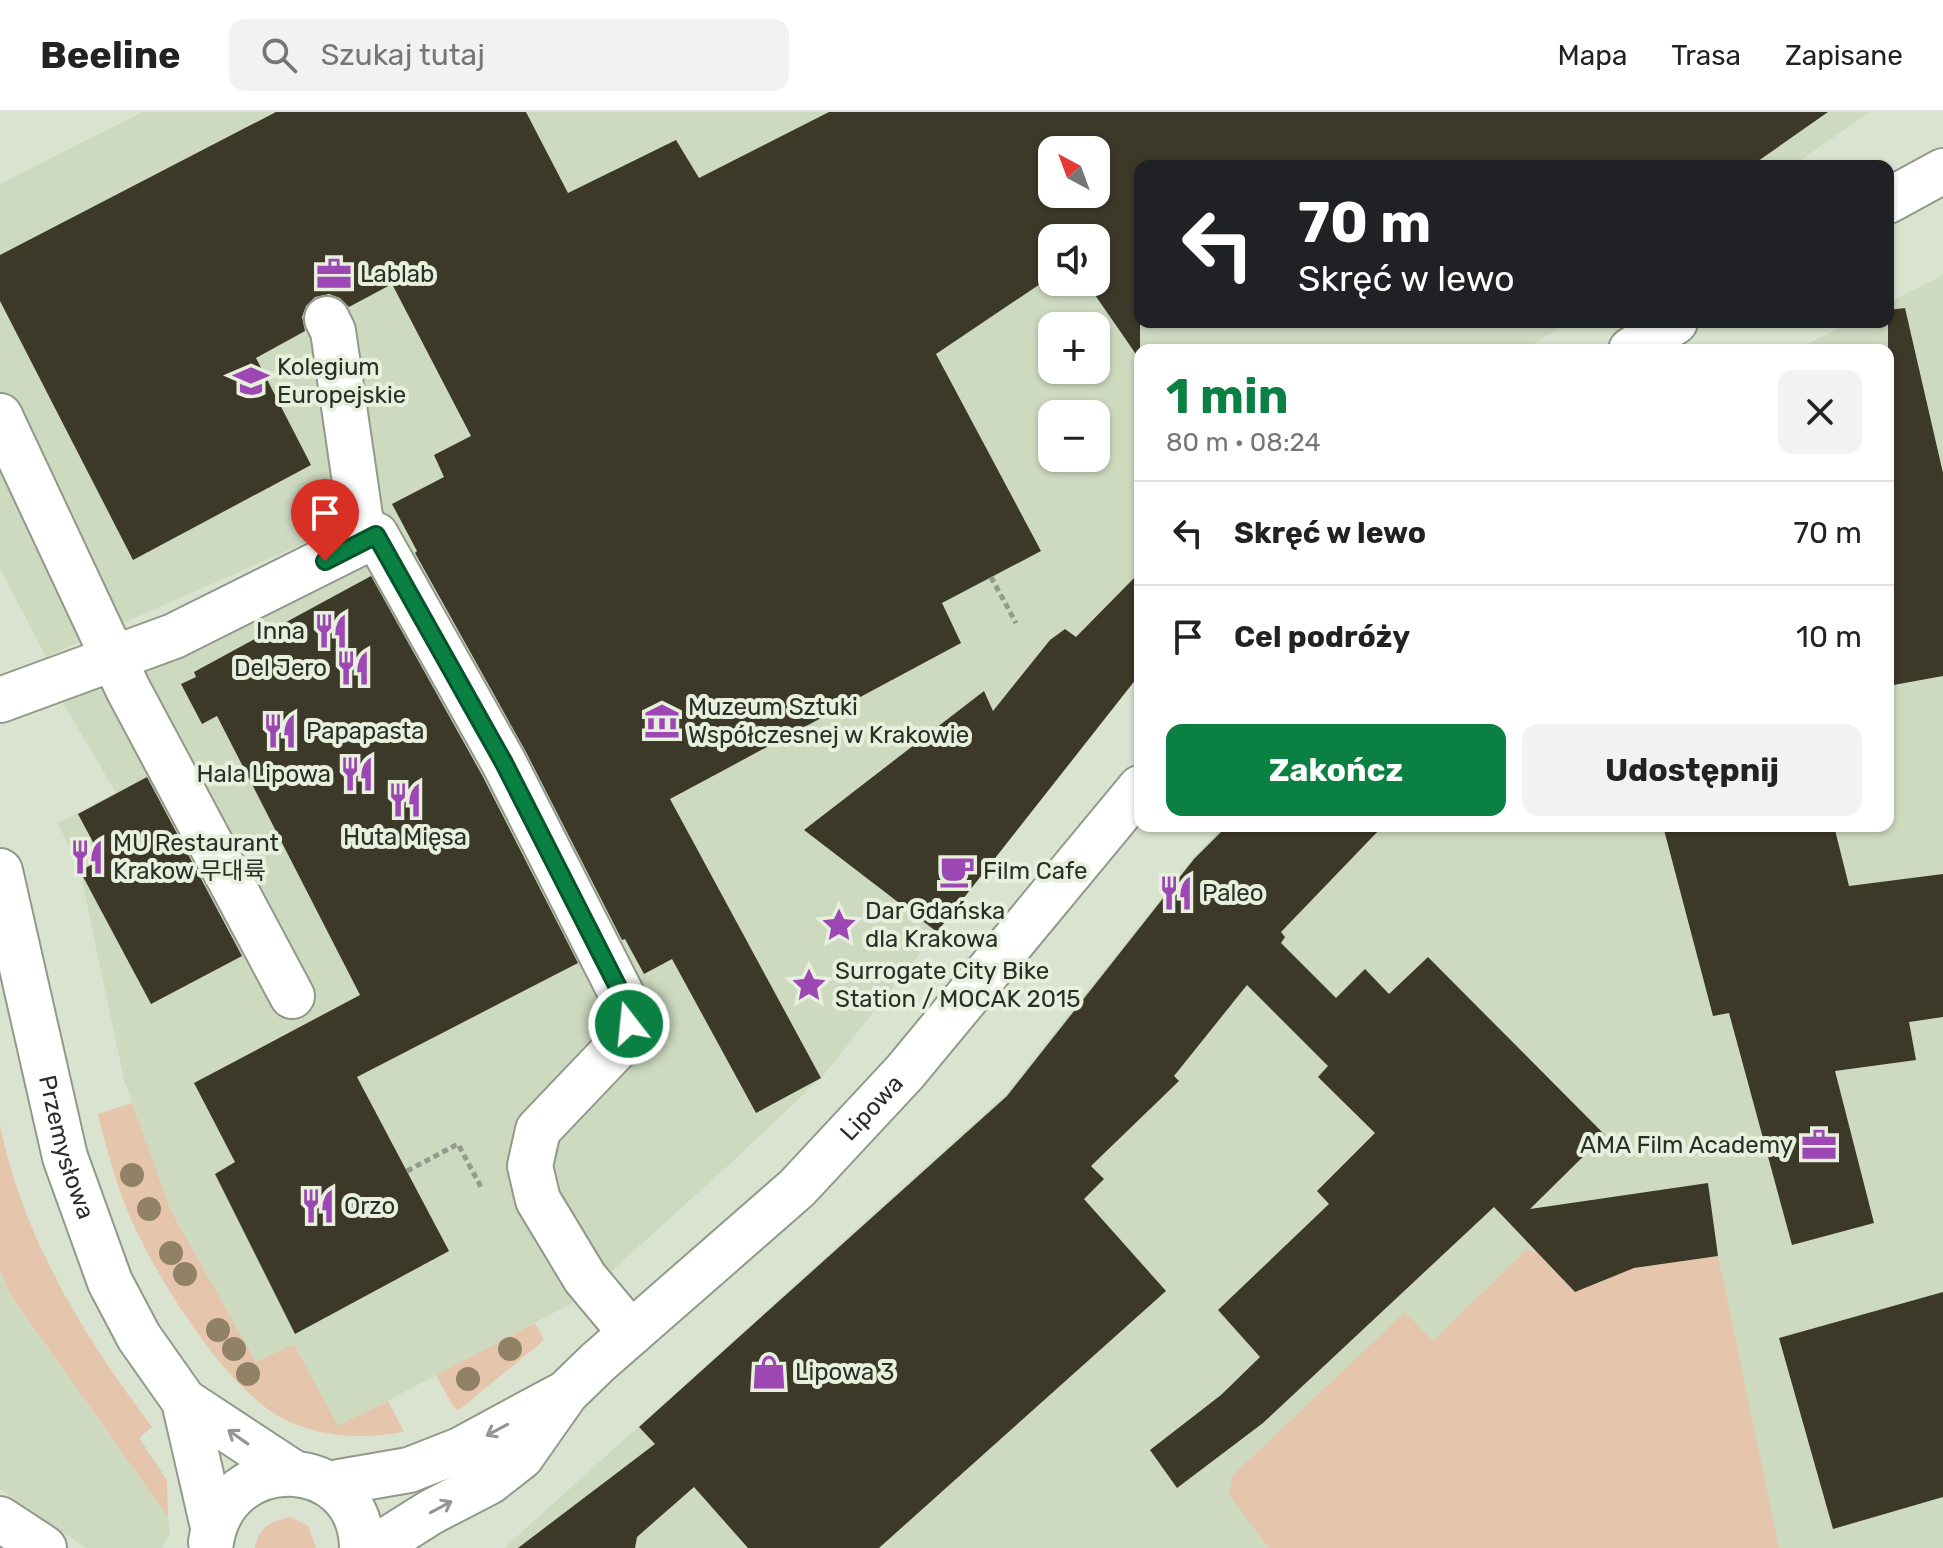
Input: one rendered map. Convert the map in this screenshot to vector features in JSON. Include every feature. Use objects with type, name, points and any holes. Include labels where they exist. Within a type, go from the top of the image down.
[{"type":"street","points":[[1894,198],[1943,171]]},
{"type":"street","points":[[327,319],[333,331],[360,516],[367,539]]},
{"type":"street","points":[[1640,344],[1666,328]]},
{"type":"street","points":[[0,416],[114,661],[292,996]]},
{"type":"street","points":[[0,700],[114,661],[174,636],[376,535],[504,763],[626,1003],[629,1024],[620,1044],[538,1130],[530,1166],[538,1200],[561,1239],[602,1301],[631,1333]]},
{"type":"street","name":"Lipowa","points":[[374,1548],[431,1512],[489,1482],[521,1457],[566,1393],[797,1188],[905,1072],[1134,795]]},
{"type":"street","name":"Przemysłowa","points":[[0,871],[65,1157],[110,1282],[139,1337],[184,1401],[344,1498],[356,1516],[362,1548]]},
{"type":"street","name":"Lipowa","points":[[212,1537],[225,1503],[243,1485],[267,1474],[310,1478],[422,1465],[460,1450],[566,1393]]},
{"type":"street","name":"Przemysłowa","points":[[184,1401],[212,1537]]},
{"type":"street","points":[[0,1519],[44,1548]]},
{"type":"path","points":[[991,577],[1016,623]]},
{"type":"path","points":[[407,1171],[458,1144],[488,1200]]},
{"type":"shaded area","points":[[142,112],[1870,112],[1801,160],[1134,160],[1134,328],[1558,328],[1535,344],[1134,344],[1134,682],[823,1076],[732,1162],[582,1298],[338,1427],[294,1344],[256,1363],[171,1211],[124,1080],[80,871],[58,823],[116,793],[48,677],[370,514],[46,657],[0,568],[0,184]]},
{"type":"shaded area","points":[[1943,275],[1943,1548],[504,1548],[1005,1095],[1193,858],[1217,832],[1894,832],[1894,344],[1807,344],[1839,328],[1894,328],[1894,300]]},
{"type":"shaded area","points":[[132,1103],[171,1211],[256,1362],[294,1344],[338,1426],[388,1401],[404,1432],[346,1436],[290,1422],[267,1409],[220,1362],[158,1272],[131,1219],[116,1180],[98,1114]]},
{"type":"shaded area","points":[[0,1126],[24,1208],[59,1285],[103,1358],[152,1427],[139,1438],[167,1480],[168,1517],[11,1296],[0,1271]]},
{"type":"shaded area","points":[[1526,1250],[1538,1253],[1575,1292],[1610,1278],[1614,1271],[1718,1256],[1779,1548],[1269,1548],[1229,1495],[1233,1475],[1405,1312],[1433,1341]]},
{"type":"shaded area","points":[[0,1272],[11,1297],[168,1517],[170,1534],[162,1548],[86,1548],[0,1489]]},
{"type":"shaded area","points":[[535,1323],[544,1340],[459,1410],[454,1408],[436,1375]]},
{"type":"shaded area","points":[[291,1517],[308,1526],[316,1548],[255,1548],[267,1526]]},
{"type":"building","points":[[276,112],[526,112],[568,193],[676,140],[699,178],[829,112],[1828,112],[1760,160],[1134,160],[1134,328],[1140,328],[1140,344],[1134,344],[1134,351],[1110,317],[1110,312],[1107,312],[1096,296],[1110,296],[1110,224],[1038,224],[1038,285],[936,354],[1041,551],[942,603],[961,643],[670,799],[821,1078],[756,1113],[672,959],[644,974],[625,939],[622,940],[526,752],[415,553],[417,551],[392,504],[444,477],[434,455],[471,436],[392,284],[349,307],[340,298],[329,294],[315,297],[306,306],[302,317],[305,331],[256,358],[311,465],[133,560],[0,301],[0,255]]},
{"type":"building","points":[[1905,308],[1943,473],[1943,676],[1894,685],[1894,344],[1888,344],[1888,328],[1894,328],[1894,309]]},
{"type":"building","points":[[371,576],[482,775],[578,963],[357,1077],[449,1251],[295,1334],[215,1174],[235,1162],[194,1083],[360,995],[217,716],[202,724],[181,684],[196,677],[194,672]]},
{"type":"building","points":[[1134,578],[1134,682],[937,932],[804,830],[984,691],[993,711],[1050,640],[1065,629],[1076,637]]},
{"type":"building","points":[[147,777],[242,956],[151,1004],[80,871],[102,859],[78,814]]},
{"type":"building","points":[[1221,832],[1377,832],[1281,932],[1285,937],[1281,943],[1336,998],[1365,969],[1389,994],[1428,957],[1605,1135],[1530,1209],[1708,1183],[1718,1256],[1634,1268],[1575,1292],[1494,1207],[1263,1423],[1177,1488],[1150,1450],[1221,1395],[1260,1357],[1218,1310],[1329,1204],[1317,1191],[1375,1133],[1318,1077],[1328,1066],[1247,985],[1174,1076],[1179,1081],[1091,1166],[1104,1179],[1084,1199],[1166,1291],[879,1548],[748,1548],[694,1487],[637,1537],[635,1548],[518,1548],[655,1444],[639,1427],[1007,1096],[1194,859]]},
{"type":"building","points":[[1665,832],[1836,832],[1849,886],[1943,874],[1943,1017],[1909,1022],[1916,1060],[1835,1071],[1874,1223],[1792,1245],[1729,1013],[1713,1016]]},
{"type":"building","points":[[1943,1292],[1943,1497],[1833,1529],[1779,1338]]},
{"type":"place","name":"Lablab","points":[[334,274]]},
{"type":"place","name":"Kolegium Europejskie","points":[[251,381]]},
{"type":"place","name":"Inna","points":[[331,631]]},
{"type":"place","name":"Del Jero","points":[[353,668]]},
{"type":"place","name":"Muzeum Sztuki Współczesnej w Krakowie","points":[[662,721]]},
{"type":"place","name":"Papapasta","points":[[280,731]]},
{"type":"place","name":"Hala Lipowa","points":[[357,774]]},
{"type":"place","name":"Huta Mięsa","points":[[405,800]]},
{"type":"place","name":"MU Restaurant Krakow 무대륙","points":[[87,857]]},
{"type":"place","name":"Film Cafe","points":[[957,871]]},
{"type":"place","name":"Paleo","points":[[1176,893]]},
{"type":"place","name":"Dar Gdańska dla Krakowa","points":[[839,925]]},
{"type":"place","name":"Surrogate City Bike Station / MOCAK 2015","points":[[809,985]]},
{"type":"place","name":"AMA Film Academy","points":[[1819,1145]]},
{"type":"place","name":"Orzo","points":[[318,1206]]},
{"type":"place","name":"Lipowa 3","points":[[769,1372]]},
{"type":"route","points":[[325,561],[376,535],[518,790],[626,1003],[629,1024]]}]
